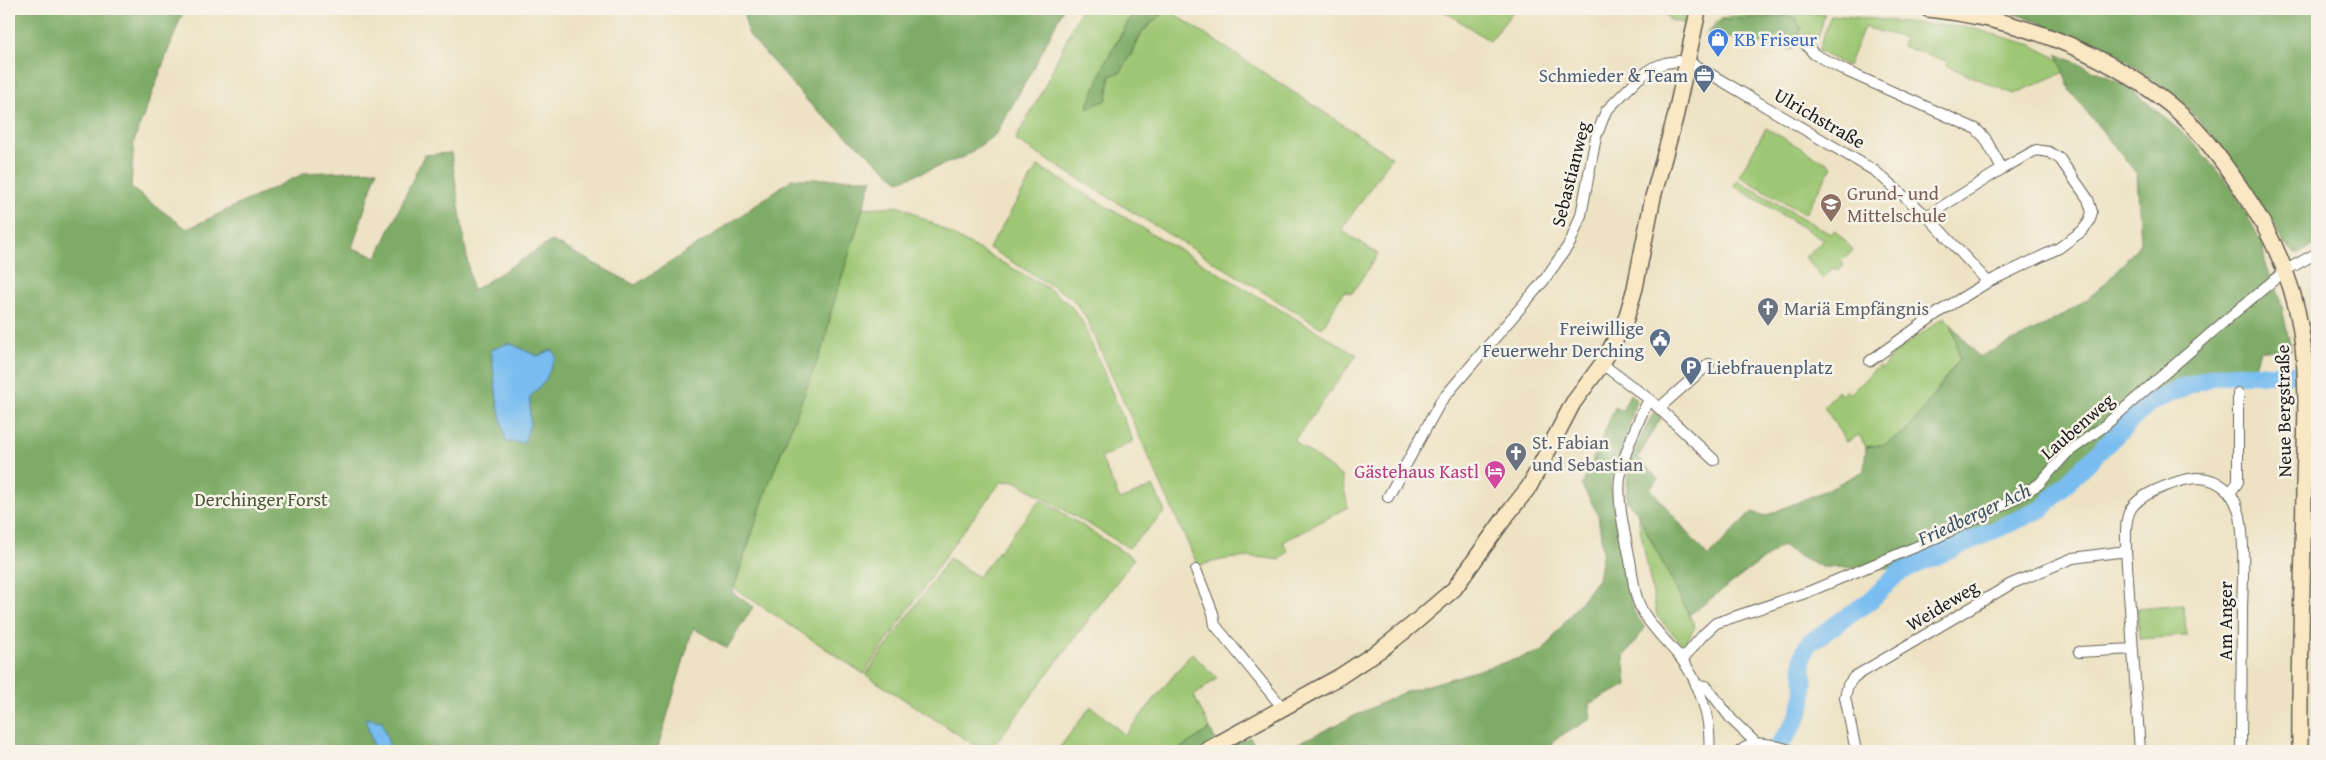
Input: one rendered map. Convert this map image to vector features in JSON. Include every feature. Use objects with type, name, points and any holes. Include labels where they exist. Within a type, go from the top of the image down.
[{"type":"main road","name":"Neue Bergstraße","points":[[1928,9],[1954,12],[2030,30],[2080,48],[2110,63],[2170,105],[2217,153],[2260,215],[2286,270],[2301,330],[2306,384],[2300,751]]},
{"type":"main road","points":[[1205,751],[1339,677],[1383,648],[1454,589],[1529,487],[1573,403],[1602,364],[1622,330],[1631,306],[1653,197],[1700,10]]},
{"type":"street","points":[[1806,45],[1814,54],[1846,71],[1976,129],[1985,138],[2002,169]]},
{"type":"street","name":"Ulrichstraße","points":[[1688,62],[1875,171],[1927,216],[1988,282]]},
{"type":"street","name":"Sebastianweg","points":[[1388,497],[1441,401],[1545,279],[1575,232],[1581,216],[1596,137],[1606,111],[1638,78],[1652,68],[1665,63],[1688,62]]},
{"type":"street","points":[[1870,362],[1942,310],[1988,282],[2059,248],[2082,231],[2089,222],[2092,212],[2088,199],[2060,159],[2049,152],[2036,150],[1927,216]]},
{"type":"street","name":"Laubenweg","points":[[1682,660],[1703,634],[1716,623],[1808,592],[1925,543],[2004,505],[2039,484],[2067,453],[2103,427],[2147,386],[2252,298],[2286,270],[2317,253]]},
{"type":"street","points":[[1602,364],[1649,399],[1714,460]]},
{"type":"street","points":[[1659,408],[1709,364]]},
{"type":"street","points":[[2140,751],[2126,551],[2126,519],[2132,504],[2155,491],[2182,480],[2198,477],[2214,481],[2230,493],[2238,482],[2238,393]]},
{"type":"street","points":[[1649,399],[1626,456],[1620,478],[1620,498],[1634,582],[1642,610],[1655,630],[1682,660],[1696,685],[1708,725],[1709,751]]},
{"type":"street","name":"Am Anger","points":[[2230,493],[2237,504],[2241,528],[2241,751]]},
{"type":"street","name":"Weideweg","points":[[1856,751],[1845,697],[1848,686],[1854,677],[2011,584],[2073,558],[2126,551]]},
{"type":"street","points":[[1196,570],[1213,613],[1215,625],[1282,707]]},
{"type":"street","points":[[2079,652],[2133,650]]},
{"type":"street","points":[[1696,685],[1706,686],[1732,720],[1756,743]]},
{"type":"street","points":[[1740,751],[1756,743],[1788,750]]},
{"type":"green space","name":"Derchinger Forst","points":[[9,9],[184,9],[134,141],[131,188],[187,229],[305,173],[377,170],[352,248],[377,257],[424,155],[451,153],[472,291],[552,241],[635,285],[722,229],[792,179],[872,179],[831,312],[825,341],[769,483],[732,592],[753,607],[727,648],[693,628],[657,751],[9,751]],"holes":[[[509,343],[537,356],[552,350],[545,381],[530,397]]]},
{"type":"green space","points":[[742,9],[1063,9],[1040,56],[996,134],[964,157],[899,181],[811,105],[749,35]]},
{"type":"green space","points":[[1081,9],[1135,9],[1106,61],[1088,107],[1110,76],[1132,54],[1143,31],[1167,9],[1392,157],[1341,230],[1378,254],[1352,293],[1344,291],[1322,328],[1015,140],[1041,94]]},
{"type":"green space","points":[[1136,9],[1167,9],[1143,31],[1121,72],[1110,76],[1107,100],[1087,108],[1106,61]]},
{"type":"green space","points":[[1441,9],[1515,9],[1490,41]]},
{"type":"green space","points":[[1661,9],[1681,9],[1686,24],[1670,20]]},
{"type":"green space","points":[[1993,9],[2317,9],[2317,244],[2297,254],[2285,245],[2226,152],[2180,99],[2116,53],[2033,20],[2003,10]]},
{"type":"green space","points":[[1796,13],[1825,14],[1817,40],[1813,34],[1798,35],[1801,29],[1786,16],[1722,20],[1706,35],[1718,20],[1728,16]]},
{"type":"green space","points":[[1831,15],[1971,28],[2032,45],[2061,61],[2064,72],[2014,94],[1947,66],[1947,61],[1902,46],[1904,38],[1864,27],[1848,66],[1818,51]]},
{"type":"green space","points":[[1786,16],[1796,18],[1801,29],[1792,50],[1710,34],[1722,20]]},
{"type":"green space","points":[[2057,54],[2126,85],[2192,141],[2233,190],[2262,243],[2266,267],[2280,298],[2291,350],[2260,350],[2254,370],[2226,369],[2207,373],[2144,402],[2039,506],[1908,568],[1822,567],[1781,546],[1689,615],[1637,512],[1627,502],[1628,477],[1633,455],[1654,412],[1661,418],[1638,457],[1658,479],[1650,488],[1708,557],[1752,512],[1765,516],[1826,490],[1864,471],[1866,447],[1886,444],[1908,430],[1960,359],[1952,325],[1979,357],[2049,323],[2076,307],[2110,279],[2141,242],[2137,174],[2070,91]]},
{"type":"green space","points":[[1766,128],[1832,166],[1805,214],[1739,176]]},
{"type":"green space","points":[[1038,166],[1357,355],[1294,441],[1341,476],[1348,507],[1283,542],[1288,552],[1280,560],[1239,558],[1198,566],[1085,316],[1072,298],[989,248]]},
{"type":"green space","points":[[1737,180],[1830,234],[1835,230],[1853,250],[1841,260],[1844,266],[1838,271],[1833,268],[1823,278],[1805,257],[1824,240],[1734,186]]},
{"type":"green space","points":[[901,206],[1048,288],[1070,305],[1081,319],[1133,441],[1101,458],[1120,500],[1153,486],[1165,512],[1129,548],[1015,481],[1001,482],[957,539],[864,674],[734,588],[769,483],[825,341],[831,312],[863,208]]},
{"type":"green space","points":[[1944,317],[1952,325],[1960,358],[1908,430],[1886,444],[1866,447],[1859,435],[1846,442],[1824,406],[1838,391],[1841,395],[1846,390],[1850,394],[1878,366],[1882,369],[1893,354]]},
{"type":"green space","points":[[1630,394],[1637,400],[1610,484],[1633,611],[1645,628],[1624,656],[1627,685],[1589,704],[1591,719],[1555,739],[1548,751],[1282,751],[1402,693],[1543,651],[1598,579],[1603,551],[1598,514],[1582,486],[1615,407],[1622,411]]},
{"type":"green space","points":[[1041,499],[1134,559],[990,751],[984,751],[866,675],[949,558],[978,577]]},
{"type":"green space","points":[[1637,512],[1695,627],[1684,646],[1657,616]]},
{"type":"green space","points":[[2184,605],[2186,636],[2139,639],[2137,609]]},
{"type":"green space","points":[[1192,653],[1217,678],[1194,696],[1210,729],[1176,751],[1155,751],[1152,747],[1146,751],[1057,751],[1091,706],[1125,735]]},
{"type":"green space","points":[[1210,729],[1215,739],[1230,746],[1250,737],[1254,744],[1241,751],[1176,751]]},
{"type":"water","points":[[509,343],[537,356],[552,350],[556,356],[545,381],[530,397],[530,424],[524,443],[506,442],[497,400],[491,350]]},
{"type":"water","points":[[365,718],[382,721],[391,751],[375,751]]},
{"type":"waterway","name":"Friedberger Ach","points":[[1774,751],[1799,714],[1804,692],[1802,663],[1809,643],[1871,600],[1898,573],[2042,509],[2148,404],[2188,385],[2213,377],[2232,374],[2317,374]]},
{"type":"place","name":"KB Friseur","points":[[1718,58]]},
{"type":"place","name":"Schmieder & Team","points":[[1704,94]]},
{"type":"place","name":"Grund- und Mittelschule","points":[[1831,223]]},
{"type":"place","name":"Mariä Empfängnis","points":[[1768,327]]},
{"type":"place","name":"Freiwillige Feuerwehr Derching","points":[[1660,358]]},
{"type":"place","name":"Liebfrauenplatz","points":[[1691,386]]},
{"type":"place","name":"St. Fabian und Sebastian","points":[[1516,472]]},
{"type":"place","name":"Gästehaus Kastl","points":[[1495,490]]}]
